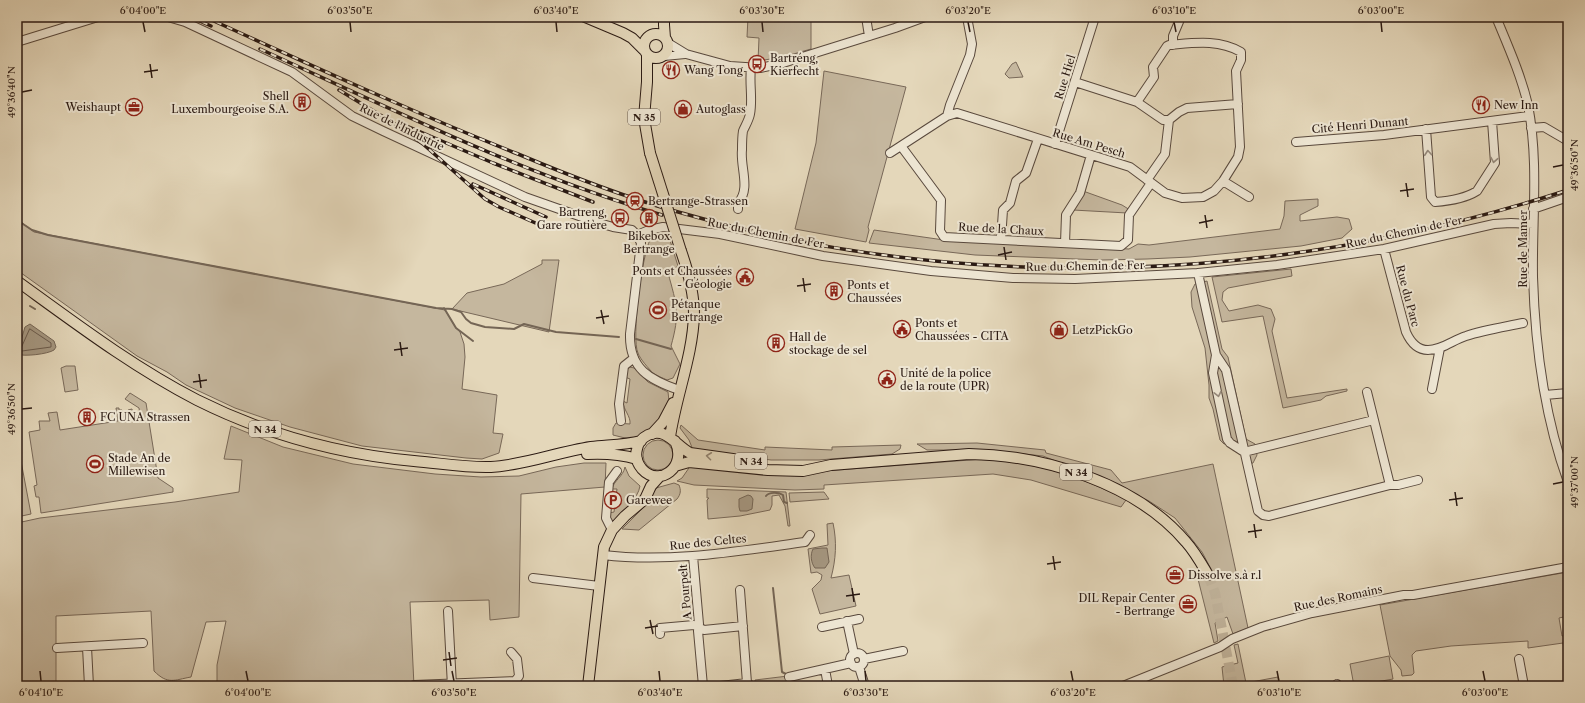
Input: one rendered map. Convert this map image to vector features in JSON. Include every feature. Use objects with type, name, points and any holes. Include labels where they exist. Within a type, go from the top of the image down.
[{"type":"main road","points":[[585,17],[632,38],[653,58],[662,57],[667,52],[659,38],[664,17]]},
{"type":"main road","points":[[623,33],[659,38]]},
{"type":"main road","points":[[646,52],[644,42],[659,38]]},
{"type":"main road","name":"N 35","points":[[646,52],[647,82],[644,118],[650,153],[681,251],[692,292],[694,315],[679,390],[672,439]]},
{"type":"main road","name":"N 35","points":[[647,82],[662,57]]},
{"type":"main road","name":"N 34","points":[[17,281],[119,354],[148,372],[214,408],[272,431],[318,445],[392,459],[462,466],[504,466],[592,447],[627,444],[641,441],[652,434],[658,433],[672,439],[684,450],[690,453],[767,463],[831,465],[975,454],[1024,459],[1060,467],[1097,480],[1159,516],[1186,542],[1208,575]]},
{"type":"main road","name":"N 35","points":[[652,434],[663,422],[679,390]]},
{"type":"main road","points":[[672,439],[679,454],[675,466]]},
{"type":"main road","points":[[626,516],[641,493],[644,484],[643,470],[637,459],[636,452],[641,441]]},
{"type":"main road","name":"N 34","points":[[549,457],[609,453],[637,459]]},
{"type":"main road","name":"N 34","points":[[660,476],[671,471],[675,466],[689,462],[768,470],[803,471],[831,465]]},
{"type":"main road","points":[[643,470],[653,475],[660,476]]},
{"type":"main road","points":[[588,686],[604,547],[612,530],[645,499],[651,486],[660,476]]},
{"type":"street","points":[[17,42],[98,17]]},
{"type":"street","name":"Rue de l'Industrie","points":[[168,17],[185,22],[292,72],[352,116],[383,132],[525,197],[599,223],[632,230],[637,235]]},
{"type":"street","points":[[866,17],[869,36]]},
{"type":"street","points":[[659,38],[686,54],[730,66],[751,68],[772,67],[925,17]]},
{"type":"street","points":[[890,153],[946,116],[970,55],[972,44],[967,17]]},
{"type":"street","name":"Rue Hiel","points":[[1055,144],[1096,17]]},
{"type":"street","points":[[1137,102],[1154,77],[1153,67],[1166,46],[1173,45],[1173,36],[1181,17]]},
{"type":"street","name":"Rue de Mamer","points":[[1496,17],[1521,79],[1531,128],[1533,156],[1534,292],[1545,395],[1557,448],[1568,482]]},
{"type":"street","name":"Rue Am Pesch","points":[[946,116],[957,113],[1130,167],[1165,193],[1182,198],[1203,197],[1210,194],[1223,181],[1238,157],[1240,147],[1236,71],[1241,60],[1241,52],[1235,48],[1212,42],[1173,45]]},
{"type":"street","points":[[662,57],[686,54]]},
{"type":"street","points":[[738,209],[738,203],[743,198],[745,172],[741,156],[743,132],[750,114],[751,93],[749,80],[751,68]]},
{"type":"street","points":[[1075,82],[1137,102],[1158,118],[1163,120],[1169,120],[1178,112],[1187,108],[1238,104]]},
{"type":"street","name":"Cité Henri Dunant","points":[[1296,142],[1380,135],[1529,116]]},
{"type":"street","name":"Rue de la Chaux","points":[[901,146],[941,200],[940,231],[944,237],[1121,246],[1128,240],[1129,215],[1165,154],[1169,120]]},
{"type":"street","points":[[1426,129],[1431,197],[1435,202],[1444,201],[1477,191],[1495,163],[1492,121]]},
{"type":"street","points":[[1531,128],[1544,127],[1568,141]]},
{"type":"street","points":[[1001,240],[1003,210],[1010,203],[1016,181],[1026,173],[1038,138]]},
{"type":"street","points":[[1065,243],[1066,215],[1080,193],[1091,155]]},
{"type":"street","points":[[1223,181],[1249,197]]},
{"type":"street","points":[[1533,209],[1568,198]]},
{"type":"street","name":"Rue du Chemin de Fer","points":[[637,235],[649,230],[663,227],[688,229],[720,234],[823,256],[930,271],[989,276],[1075,279],[1198,273],[1278,265],[1384,249],[1494,224],[1511,222],[1533,224]]},
{"type":"street","points":[[637,235],[641,243],[630,334],[631,349],[634,358],[641,369],[648,376],[661,384],[679,390]]},
{"type":"street","name":"Rue du Parc","points":[[1384,249],[1406,332],[1410,341],[1418,348],[1428,350],[1440,348],[1465,336],[1523,323]]},
{"type":"street","points":[[1198,273],[1216,355],[1226,370],[1258,511],[1263,515],[1269,516],[1390,485],[1398,485],[1418,480]]},
{"type":"street","points":[[1432,388],[1440,348]]},
{"type":"street","points":[[1216,355],[1213,373],[1227,439],[1244,452],[1374,420]]},
{"type":"street","points":[[621,421],[620,404],[624,366],[634,358]]},
{"type":"street","points":[[1367,392],[1390,485]]},
{"type":"street","points":[[1545,395],[1568,393]]},
{"type":"street","points":[[612,530],[606,518],[609,482],[617,471]]},
{"type":"street","name":"Rue des Celtes","points":[[603,555],[635,558],[693,556],[805,542],[810,535]]},
{"type":"street","name":"A Pourpelt","points":[[693,556],[703,686]]},
{"type":"street","name":"Rue des Romains","points":[[1123,686],[1220,647],[1232,639],[1262,627],[1312,612],[1568,567]]},
{"type":"street","points":[[533,578],[599,586]]},
{"type":"street","points":[[720,686],[750,685],[740,590]]},
{"type":"street","points":[[448,611],[452,685]]},
{"type":"street","points":[[822,627],[859,618]]},
{"type":"street","points":[[847,621],[854,654]]},
{"type":"street","name":"A Pourpelt","points":[[660,634],[660,628],[694,625],[704,630],[743,626]]},
{"type":"street","points":[[57,648],[143,643]]},
{"type":"street","points":[[88,647],[89,686]]},
{"type":"street","points":[[864,659],[903,650]]},
{"type":"street","points":[[414,685],[452,685],[515,681],[519,676],[517,659],[511,652]]},
{"type":"street","points":[[854,654],[860,654],[864,659],[863,665],[853,667],[850,659],[854,654]]},
{"type":"street","points":[[1519,659],[1524,686]]},
{"type":"street","points":[[789,677],[851,663]]},
{"type":"street","points":[[859,667],[865,686]]},
{"type":"street","points":[[826,669],[828,686]]},
{"type":"shaded area","points":[[748,17],[811,17],[811,49],[783,57],[758,61],[759,38],[747,37]]},
{"type":"shaded area","points":[[1016,62],[1023,77],[1009,78],[1005,74],[1012,64]]},
{"type":"shaded area","points":[[824,71],[906,87],[868,227],[869,230],[866,242],[795,229],[816,143]]},
{"type":"shaded area","points":[[1083,191],[1122,205],[1130,210],[1127,213],[1073,210]]},
{"type":"shaded area","points":[[1318,199],[1318,206],[1300,215],[1300,221],[1337,217],[1349,219],[1352,229],[1342,238],[1301,246],[1190,257],[1102,260],[975,255],[869,243],[874,230],[944,240],[1129,249],[1138,244],[1149,245],[1280,229],[1284,216],[1285,201]]},
{"type":"shaded area","points":[[17,219],[34,232],[445,310],[460,332],[464,344],[465,357],[462,389],[497,395],[493,433],[503,434],[499,453],[482,459],[362,446],[290,427],[235,408],[186,385],[167,372],[137,356],[17,270]]},
{"type":"shaded area","points":[[668,234],[678,266],[668,273],[674,293],[676,310],[676,326],[671,346],[680,364],[673,378],[667,380],[653,373],[641,358],[636,345],[636,332],[638,297],[647,249],[650,240]]},
{"type":"shaded area","points":[[542,260],[559,260],[549,332],[452,309],[467,293],[504,284],[542,264]]},
{"type":"shaded area","points":[[1291,269],[1292,276],[1228,288],[1223,292],[1222,300],[1229,311],[1258,305],[1271,309],[1275,319],[1272,331],[1287,398],[1347,389],[1347,391],[1326,396],[1321,400],[1283,408],[1263,316],[1222,322],[1212,277]]},
{"type":"shaded area","points":[[1207,281],[1222,349],[1228,357],[1246,439],[1255,444],[1257,455],[1253,463],[1247,465],[1244,452],[1230,443],[1224,444],[1220,440],[1209,398],[1205,348],[1192,307],[1191,292],[1195,284]]},
{"type":"shaded area","points":[[66,366],[75,366],[78,390],[65,392],[61,368]]},
{"type":"shaded area","points":[[630,367],[634,368],[648,382],[668,392],[669,401],[661,422],[639,437],[629,439],[613,435],[613,428],[616,423],[630,424],[623,401],[627,403],[630,379],[625,377],[626,371]]},
{"type":"shaded area","name":"Stade An de Millewisen","points":[[130,393],[146,403],[158,478],[173,488],[173,492],[41,513],[39,497],[36,497],[34,486],[37,485],[29,432],[40,430],[39,421],[50,421],[48,413],[57,412],[60,430],[118,421],[116,408],[122,410],[123,417],[130,416],[128,415],[128,410],[132,409],[133,416],[140,415],[139,408],[125,399]]},
{"type":"shaded area","points":[[681,425],[698,440],[765,450],[765,447],[832,450],[832,447],[901,445],[900,449],[892,454],[819,460],[771,460],[693,450],[689,440],[680,428]]},
{"type":"shaded area","points":[[231,426],[283,447],[353,464],[435,474],[481,477],[519,476],[556,467],[584,463],[606,463],[605,487],[521,494],[519,617],[490,620],[489,600],[410,602],[414,686],[217,686],[217,665],[226,621],[206,622],[191,677],[167,680],[154,671],[151,611],[56,616],[56,686],[17,686],[17,523],[40,518],[175,502],[239,492],[242,460],[224,459]]},
{"type":"shaded area","points":[[17,440],[31,514],[17,517]]},
{"type":"shaded area","points":[[658,440],[668,445],[673,455],[668,465],[658,470],[648,465],[643,455],[648,445]]},
{"type":"shaded area","points":[[977,443],[1045,450],[1046,453],[1111,470],[1122,483],[1213,464],[1248,628],[1233,634],[1227,617],[1215,623],[1218,641],[1214,643],[1198,579],[1208,575],[1211,569],[1202,552],[1175,518],[1149,501],[1114,484],[1043,456],[987,450],[927,450],[917,444]]},
{"type":"shaded area","points":[[983,459],[1039,467],[1057,472],[1109,491],[1126,500],[1121,507],[1031,480],[993,474],[824,485],[824,489],[795,490],[694,485],[677,481],[682,478],[691,465],[811,472]]},
{"type":"shaded area","points":[[625,467],[629,476],[640,486],[639,491],[630,505],[616,521],[611,521],[608,519],[609,513],[614,512],[617,489],[612,489]]},
{"type":"shaded area","points":[[674,483],[679,485],[680,489],[680,494],[677,499],[639,530],[622,529],[647,504],[656,488]]},
{"type":"shaded area","points":[[707,489],[786,492],[790,526],[788,526],[785,506],[779,495],[772,496],[772,505],[770,510],[740,516],[708,519],[707,500],[709,498],[707,498]]},
{"type":"shaded area","points":[[824,492],[829,499],[790,502],[789,493]]},
{"type":"shaded area","points":[[833,523],[835,550],[831,578],[849,575],[856,606],[820,614],[812,589],[821,580],[822,575],[817,572],[811,573],[808,549],[828,545],[827,524]]},
{"type":"shaded area","points":[[1568,572],[1568,616],[1559,618],[1562,636],[1568,635],[1568,655],[1565,655],[1563,643],[1528,648],[1528,641],[1451,646],[1416,651],[1412,655],[1414,673],[1412,675],[1402,676],[1401,670],[1390,656],[1380,605]]},
{"type":"shaded area","points":[[1238,644],[1246,683],[1278,677],[1279,686],[1224,686],[1222,667],[1238,663],[1234,645]]},
{"type":"shaded area","points":[[1389,656],[1393,679],[1354,686],[1350,664]]},
{"type":"shaded area","points":[[788,676],[789,686],[755,686],[755,680]]},
{"type":"water","points":[[30,324],[54,341],[56,347],[54,350],[36,355],[17,354],[25,327]]},
{"type":"water","points":[[748,495],[753,499],[752,509],[740,511],[739,499]]},
{"type":"water","points":[[827,548],[829,562],[825,568],[815,568],[811,559],[812,551],[813,549]]},
{"type":"waterway","points":[[17,220],[32,230],[48,235],[436,308],[452,309],[461,312],[471,323],[485,327],[514,329],[524,324],[556,332],[619,337]]},
{"type":"waterway","points":[[30,306],[35,309]]},
{"type":"waterway","points":[[444,308],[456,328],[473,341]]},
{"type":"waterway","points":[[636,339],[671,349]]},
{"type":"waterway","points":[[17,427],[19,441]]},
{"type":"waterway","points":[[766,496],[771,493],[781,494],[783,495],[784,502],[787,503]]},
{"type":"waterway","points":[[773,588],[782,672],[786,674]]},
{"type":"waterway","points":[[787,679],[788,686]]},
{"type":"tunnel","points":[[1208,575],[1215,593],[1233,686]]},
{"type":"railway","points":[[191,17],[211,26]]},
{"type":"railway","points":[[205,17],[439,121],[556,170],[613,191],[671,210],[782,238],[894,256],[1007,266],[1121,268],[1234,260],[1347,245],[1458,221],[1568,190]]},
{"type":"railway","points":[[260,49],[408,117],[508,160],[610,199],[662,215]]},
{"type":"railway","points":[[339,90],[400,127],[423,144],[485,199],[499,207],[540,225]]},
{"type":"railway","points":[[402,124],[493,163],[593,202]]},
{"type":"railway","points":[[473,184],[546,217]]},
{"type":"place","name":"Bartréng, Kierfecht","points":[[757,64]]},
{"type":"place","name":"Wang Tong","points":[[671,70]]},
{"type":"place","name":"Shell Luxembourgeoise S.A.","points":[[302,102]]},
{"type":"place","name":"New Inn","points":[[1481,105]]},
{"type":"place","name":"Weishaupt","points":[[134,107]]},
{"type":"place","name":"Autoglass","points":[[683,109]]},
{"type":"place","name":"Bertrange-Strassen","points":[[635,201]]},
{"type":"place","name":"Bartreng, Gare routière","points":[[620,218]]},
{"type":"place","name":"Bikebox Bertrange","points":[[649,218]]},
{"type":"place","name":"Ponts et Chaussées - Géologie","points":[[745,277]]},
{"type":"place","name":"Ponts et Chaussées","points":[[834,291]]},
{"type":"place","name":"Pétanque Bertrange","points":[[658,310]]},
{"type":"place","name":"Ponts et Chaussées - CITA","points":[[902,329]]},
{"type":"place","name":"LetzPickGo","points":[[1059,330]]},
{"type":"place","name":"Hall de stockage de sel","points":[[776,343]]},
{"type":"place","name":"Unité de la police de la route (UPR)","points":[[887,379]]},
{"type":"place","name":"FC UNA Strassen","points":[[87,417]]},
{"type":"place","name":"Stade An de Millewisen","points":[[95,464]]},
{"type":"place","name":"Garewee","points":[[613,500]]},
{"type":"place","name":"Dissolve s.à r.l","points":[[1175,575]]},
{"type":"place","name":"DIL Repair Center - Bertrange","points":[[1188,604]]}]
